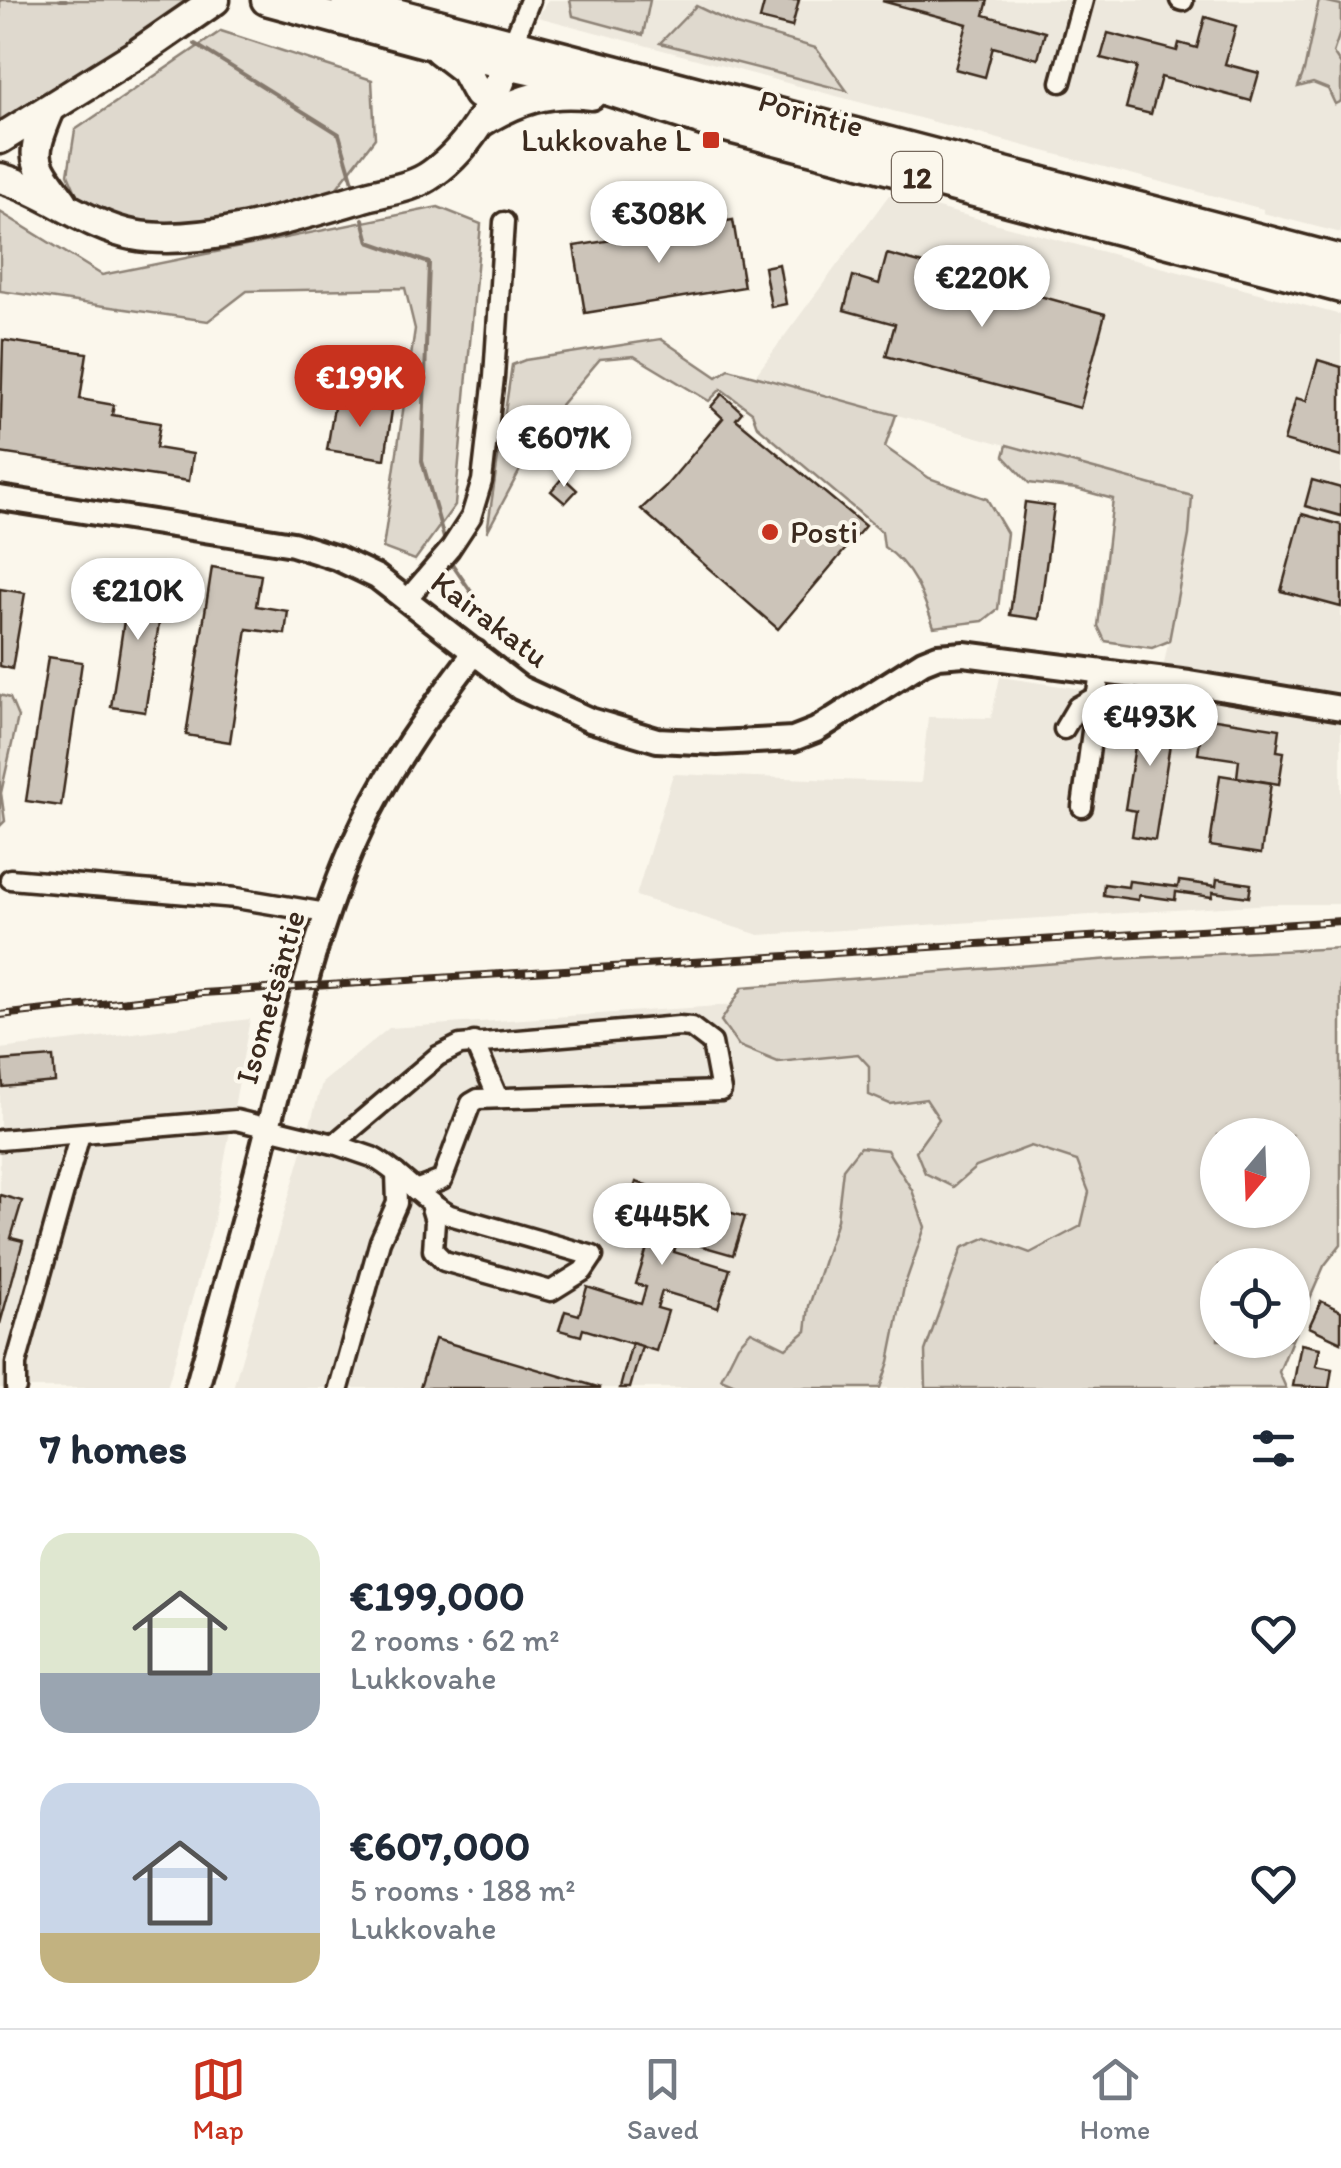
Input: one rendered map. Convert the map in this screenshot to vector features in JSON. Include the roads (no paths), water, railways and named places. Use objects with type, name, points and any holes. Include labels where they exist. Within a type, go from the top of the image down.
[{"type":"highway","points":[[0,139],[215,0]]},
{"type":"highway","name":"Porintie","points":[[266,0],[430,43],[504,57],[1341,260]]},
{"type":"highway","name":"Porintie","points":[[346,0],[641,103],[1341,288]]},
{"type":"highway","points":[[430,43],[465,70],[478,94]]},
{"type":"highway","points":[[378,193],[434,155],[466,117],[504,57]]},
{"type":"highway","points":[[480,123],[504,57]]},
{"type":"highway","points":[[0,178],[119,231],[190,238],[298,216],[409,186],[430,176],[480,123],[516,101],[580,94],[641,103]]},
{"type":"highway","points":[[50,110],[36,143],[37,166],[64,204]]},
{"type":"main road","name":"Kairakatu","points":[[0,498],[293,544],[364,570],[408,598],[520,688],[590,720],[658,740],[717,744],[792,738],[816,730],[922,662],[964,654],[1341,708]]},
{"type":"main road","name":"Isometsäntie","points":[[197,1388],[303,986],[326,914],[356,838],[387,780],[435,704],[474,652]]},
{"type":"street","points":[[504,57],[530,0]]},
{"type":"street","points":[[1061,82],[1084,0]]},
{"type":"street","points":[[408,598],[450,549],[471,517],[482,481],[494,376],[504,222]]},
{"type":"street","points":[[1082,807],[1100,671]]},
{"type":"street","points":[[1064,728],[1077,707],[1096,696]]},
{"type":"street","points":[[10,879],[236,898],[326,914]]},
{"type":"street","points":[[334,1144],[449,1048],[474,1042],[660,1027],[691,1028],[712,1043],[721,1090],[478,1099],[471,1103],[442,1180],[414,1190]]},
{"type":"street","points":[[474,1042],[498,1098]]},
{"type":"street","points":[[0,1140],[229,1120],[268,1127],[372,1157],[430,1204],[450,1215],[593,1256],[583,1271],[552,1292],[444,1261],[433,1250],[435,1221],[430,1204]]},
{"type":"street","points":[[16,1388],[16,1364],[80,1134]]},
{"type":"street","points":[[339,1388],[380,1241],[397,1203],[396,1173]]},
{"type":"waterway","points":[[60,0],[66,0]]},
{"type":"waterway","points":[[195,44],[339,134],[355,189]]},
{"type":"waterway","points":[[363,219],[369,242],[429,263],[422,461],[444,538]]},
{"type":"waterway","points":[[452,564],[476,599]]},
{"type":"railway","points":[[0,1015],[202,993],[1341,921]]},
{"type":"place","name":"Lukkovahe L","points":[[711,140]]},
{"type":"place","name":"Posti","points":[[770,532]]}]
